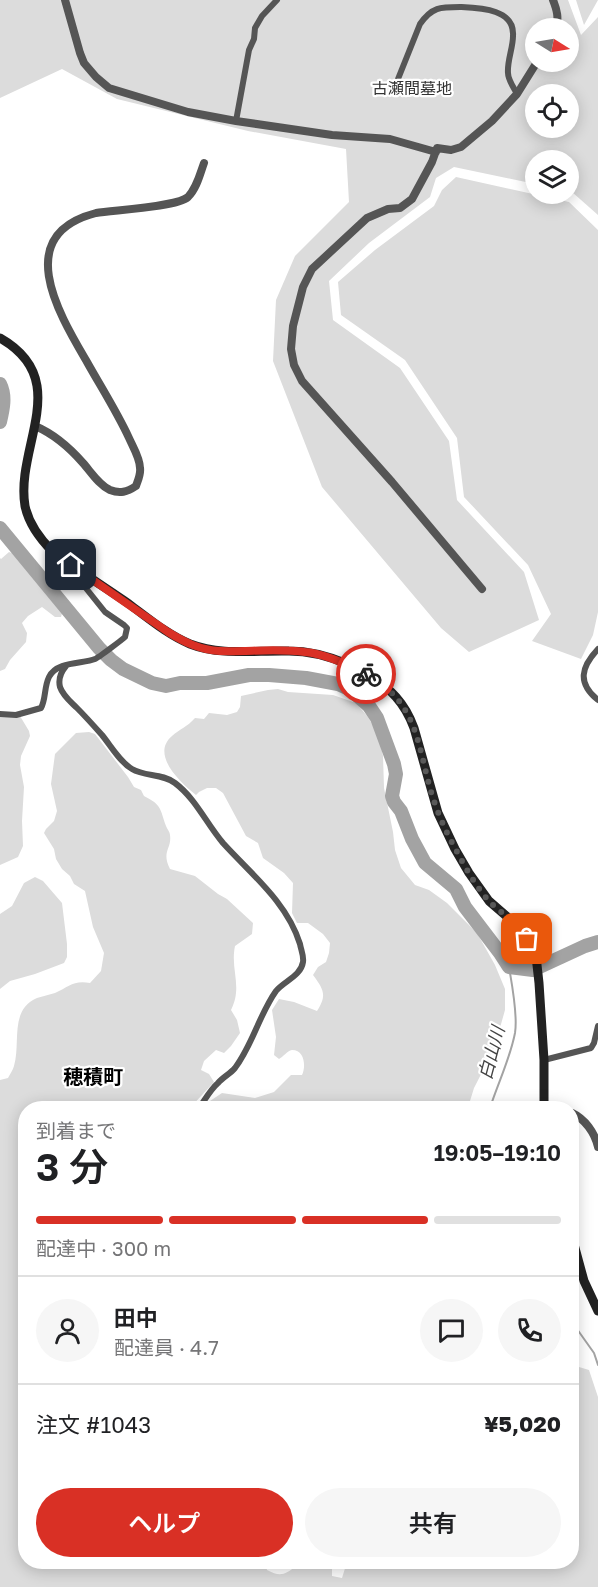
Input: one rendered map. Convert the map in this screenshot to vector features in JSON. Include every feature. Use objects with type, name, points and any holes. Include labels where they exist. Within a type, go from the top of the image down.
[{"type":"main road","points":[[0,338],[24,356],[37,388],[35,426],[25,475],[24,497],[34,530],[54,552],[168,632],[188,643],[210,650],[314,653],[374,678],[398,699],[410,717],[418,738],[438,813],[469,873],[489,901],[527,939],[536,956],[544,1060],[544,1101]]},
{"type":"main road","points":[[579,1263],[584,1281],[598,1311]]},
{"type":"street","points":[[65,0],[84,63],[109,88],[188,112],[332,135],[390,139],[436,152]]},
{"type":"street","points":[[236,121],[255,28],[262,15],[278,0]]},
{"type":"street","points":[[553,0],[558,18]]},
{"type":"street","points":[[394,88],[420,24],[426,15],[436,8],[471,8],[499,13],[508,17],[513,25],[514,35],[508,72],[517,94]]},
{"type":"street","points":[[482,589],[392,482],[302,381],[294,365],[291,349],[293,326],[303,287],[312,269],[367,218],[388,209],[400,208],[412,200],[437,148],[451,150],[461,147],[492,122],[517,94],[531,72]]},
{"type":"street","points":[[35,426],[57,438],[106,488],[126,492],[136,486],[141,470],[138,457],[55,302],[48,271],[50,250],[53,242],[67,226],[86,215],[173,204],[186,198],[194,189],[204,163]]},
{"type":"street","points":[[0,714],[16,715],[41,708],[49,677],[55,669],[73,662],[96,659],[123,640],[127,633],[124,625],[105,612],[82,585],[70,576],[71,565]]},
{"type":"street","points":[[598,649],[585,664],[583,676],[585,686],[598,700]]},
{"type":"street","points":[[66,666],[59,680],[60,688],[66,698],[95,727],[130,769],[166,778],[176,783],[187,794],[222,841],[281,907],[290,920],[298,940],[303,957],[300,969],[279,987],[252,1041],[234,1069],[218,1082],[204,1101]]},
{"type":"street","points":[[544,1060],[591,1048],[598,1026]]},
{"type":"street","points":[[579,1117],[595,1135],[598,1147]]},
{"type":"green space","name":"古瀬間墓地","points":[[0,0],[568,0],[575,18],[525,18],[525,72],[579,72],[579,30],[581,35],[598,17],[598,215],[579,198],[579,150],[525,150],[525,182],[454,167],[436,178],[430,197],[369,243],[329,281],[333,320],[400,368],[449,441],[457,500],[524,572],[539,620],[469,652],[441,628],[322,487],[273,361],[276,300],[295,256],[349,202],[346,149],[248,131],[117,99],[62,69],[0,98]]},
{"type":"green space","points":[[576,0],[598,0],[584,25]]},
{"type":"green space","points":[[456,177],[525,192],[525,204],[571,204],[598,230],[598,612],[593,635],[581,659],[532,641],[551,614],[528,565],[464,497],[457,438],[405,360],[341,315],[338,282],[375,250],[434,206],[442,190]]},
{"type":"green space","points":[[9,552],[19,556],[63,610],[61,617],[55,617],[42,607],[28,616],[22,623],[27,633],[26,642],[5,669],[0,671],[0,558]]},
{"type":"green space","points":[[268,690],[333,695],[356,703],[368,717],[379,736],[383,756],[384,788],[395,850],[401,868],[415,885],[429,890],[447,903],[477,933],[495,965],[505,989],[505,1010],[494,1049],[474,1088],[470,1101],[210,1101],[222,1093],[255,1098],[274,1092],[291,1075],[302,1075],[304,1064],[300,1053],[292,1050],[279,1059],[274,1055],[276,1037],[272,1010],[279,999],[317,1011],[323,997],[320,985],[313,975],[318,967],[326,962],[330,943],[323,934],[308,923],[297,923],[292,913],[293,883],[284,873],[263,858],[258,843],[246,836],[223,793],[216,788],[207,788],[196,795],[170,768],[164,752],[166,743],[172,736],[195,718],[204,719],[209,713],[227,715],[237,712],[241,696]]},
{"type":"green space","points":[[0,716],[20,716],[30,736],[21,756],[20,765],[24,787],[23,846],[18,857],[0,865]]},
{"type":"green space","points":[[76,733],[95,734],[134,787],[141,790],[144,796],[160,808],[170,834],[166,858],[170,869],[195,876],[227,899],[253,923],[252,934],[235,946],[236,993],[231,1010],[237,1020],[240,1033],[224,1053],[216,1050],[204,1061],[201,1070],[209,1074],[214,1082],[196,1101],[18,1101],[18,1569],[267,1569],[279,1574],[292,1569],[332,1569],[332,1576],[342,1578],[345,1569],[579,1569],[579,1367],[589,1370],[598,1397],[598,1587],[0,1587],[0,1080],[8,1078],[14,1068],[19,1019],[28,1003],[75,983],[90,983],[101,971],[104,953],[93,927],[85,891],[74,884],[70,876],[62,869],[44,833],[54,821],[57,811],[51,784],[55,754]]},
{"type":"green space","points":[[35,877],[43,881],[62,903],[67,957],[64,963],[10,981],[0,989],[0,914],[12,906],[24,883]]},
{"type":"waterway","points":[[0,384],[3,398],[0,422]]},
{"type":"waterway","points":[[0,528],[99,648],[123,669],[152,683],[166,686],[180,683],[207,683],[249,675],[269,675],[306,678],[338,684],[351,690],[369,706],[377,718],[396,774],[392,796],[425,863],[456,889],[465,907],[509,967],[533,970],[598,942]]},
{"type":"waterway","name":"白山川","points":[[493,1101],[513,1043],[516,1026],[509,967]]},
{"type":"waterway","name":"白山川","points":[[579,1332],[594,1353],[598,1365]]},
{"type":"way so far","points":[[366,674],[390,691],[410,717],[438,813],[469,873],[489,901],[527,939]]},
{"type":"district","name":"穂積町","points":[[93,1077]]},
{"type":"route","points":[[71,565],[168,632],[198,647],[220,651],[302,651],[328,657],[366,674]]}]
